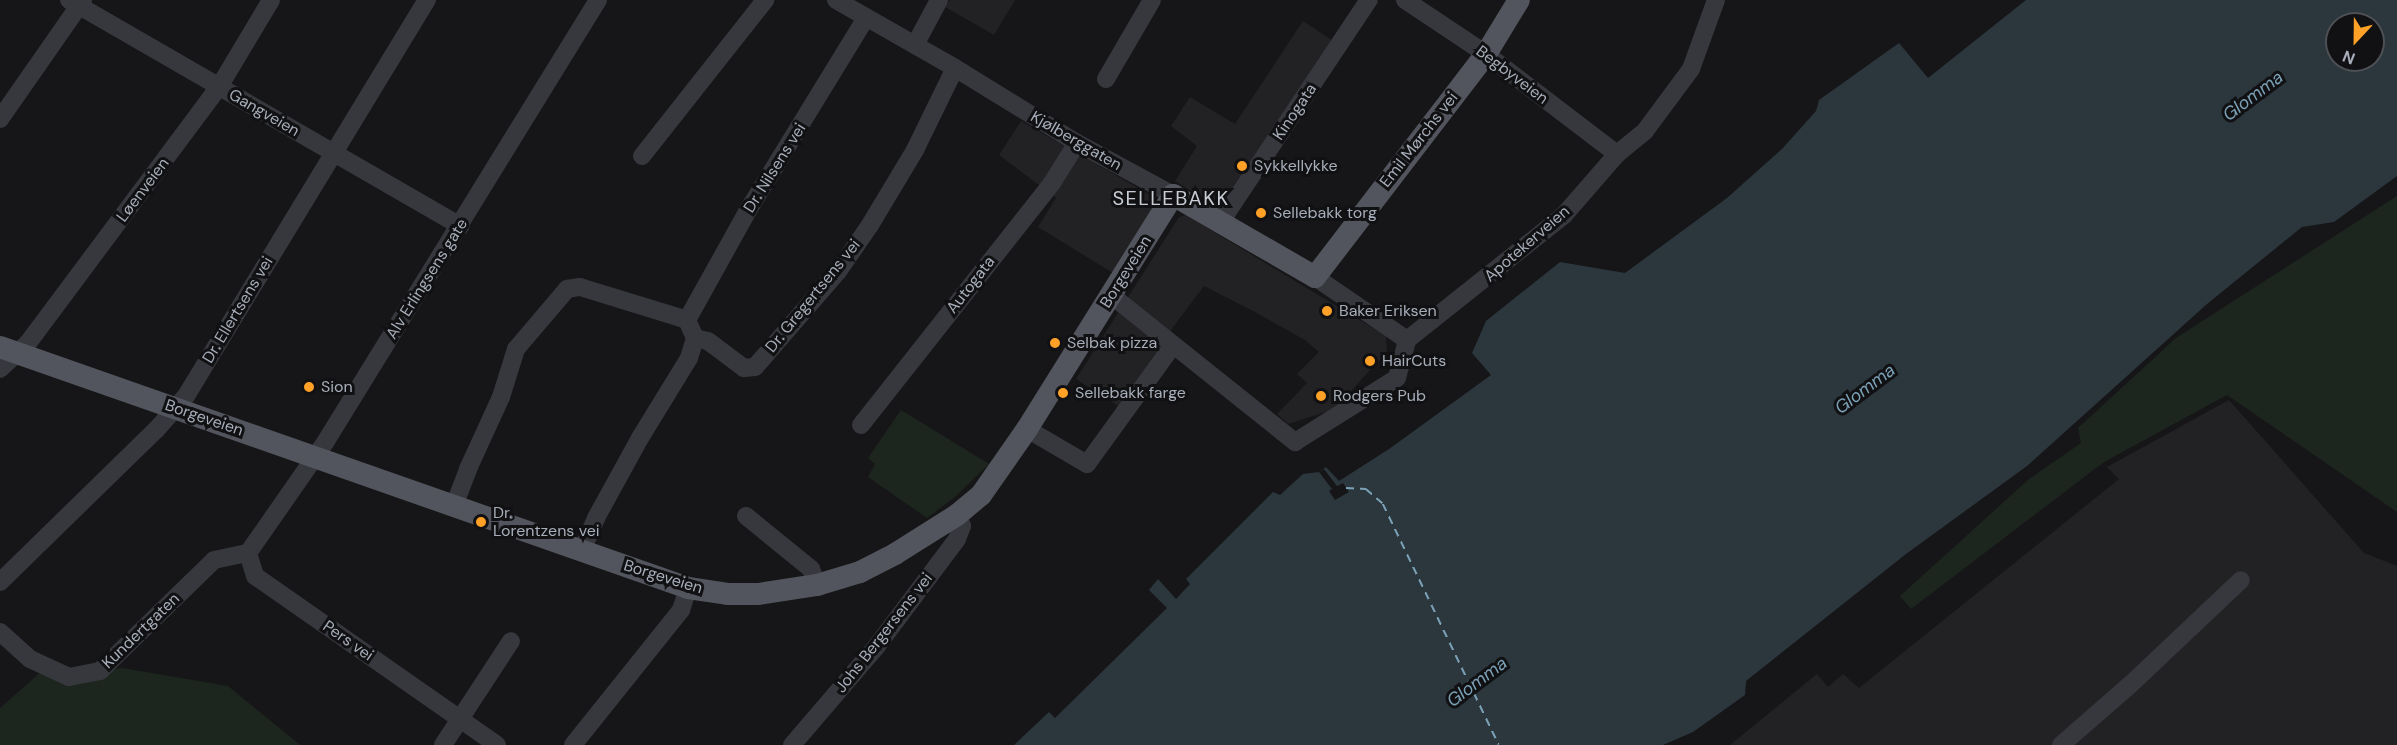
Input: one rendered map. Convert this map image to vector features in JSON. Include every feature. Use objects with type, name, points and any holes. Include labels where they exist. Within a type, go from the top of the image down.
[{"type":"main road","name":"Emil Mørchs vei","points":[[1315,277],[1486,54],[1519,0]]},
{"type":"main road","name":"Kjølberggaten","points":[[1173,195],[1315,277]]},
{"type":"main road","name":"Borgeveien","points":[[9,351],[688,588],[728,594],[758,594],[817,585],[860,572],[895,554],[957,515],[981,495],[1027,429],[1173,195]]},
{"type":"street","name":"Løenveien","points":[[0,369],[9,351],[219,87],[272,0]]},
{"type":"street","name":"Dr. Ellertsens vei","points":[[0,582],[177,408],[427,0]]},
{"type":"street","name":"Alv Erlingsens gate","points":[[248,553],[315,457],[598,0]]},
{"type":"street","points":[[642,156],[765,0]]},
{"type":"street","name":"Kjølberggaten","points":[[836,0],[955,68],[1077,143],[1173,195]]},
{"type":"street","points":[[915,45],[939,0]]},
{"type":"street","points":[[1106,79],[1152,0]]},
{"type":"street","name":"Kinogata","points":[[1220,223],[1370,0]]},
{"type":"street","name":"Begbyveien","points":[[1405,0],[1486,54],[1617,154]]},
{"type":"street","name":"Apotekerveien","points":[[1407,340],[1564,215],[1617,154],[1645,131],[1691,69],[1716,0]]},
{"type":"street","name":"Gangveien","points":[[77,2],[460,226]]},
{"type":"street","points":[[0,119],[77,2]]},
{"type":"street","name":"Dr. Nilsens vei","points":[[687,320],[747,212],[866,18]]},
{"type":"street","name":"Dr. Gregertsens vei","points":[[694,338],[708,341],[744,368],[755,367],[838,270],[870,225],[915,150],[955,68]]},
{"type":"street","name":"Autogata","points":[[861,425],[1052,183],[1077,143]]},
{"type":"street","name":"Kjølberggaten","points":[[1315,277],[1407,340]]},
{"type":"street","points":[[454,507],[468,469],[501,398],[516,349],[567,289],[580,287],[687,320],[694,338],[689,358],[634,448],[596,518],[582,550]]},
{"type":"street","points":[[1111,295],[1295,442],[1397,378],[1407,340]]},
{"type":"street","points":[[1027,429],[1087,464],[1173,345]]},
{"type":"street","name":"Johs Bergersens vei","points":[[792,745],[876,648],[957,539],[962,526],[957,515]]},
{"type":"street","points":[[746,516],[811,569],[817,585]]},
{"type":"street","name":"Kundertgaten","points":[[0,633],[30,659],[69,677],[100,671],[214,560],[248,553]]},
{"type":"street","name":"Pers vei","points":[[248,553],[255,576],[497,745]]},
{"type":"street","points":[[2061,745],[2131,684],[2241,580]]},
{"type":"street","points":[[573,745],[681,610],[688,588]]},
{"type":"street","points":[[443,745],[511,641]]},
{"type":"shaded area","points":[[950,0],[1015,0],[994,35],[945,7]]},
{"type":"shaded area","points":[[1303,21],[1333,41],[1219,208],[1175,181],[1197,146],[1171,126],[1190,97],[1235,124]]},
{"type":"shaded area","points":[[1021,121],[1150,195],[1154,205],[1113,273],[1038,227],[1056,198],[999,155]]},
{"type":"shaded area","points":[[2397,196],[2397,512],[2227,395],[2104,462],[1911,609],[1900,596],[2029,479],[2081,443],[2078,428],[2176,338]]},
{"type":"shaded area","points":[[1186,215],[1386,336],[1387,351],[1335,409],[1288,424],[1277,414],[1307,383],[1297,374],[1319,352],[1305,340],[1204,286],[1173,327],[1162,351],[1123,409],[1076,379],[1179,217]]},
{"type":"shaded area","points":[[2229,400],[2364,553],[2397,566],[2397,745],[1730,745],[1817,674],[1828,687],[1843,674],[1859,688],[2119,479],[2107,467]]},
{"type":"shaded area","points":[[901,410],[989,464],[955,497],[927,518],[868,477],[875,464],[868,458]]},
{"type":"shaded area","points":[[122,668],[228,686],[300,745],[0,745],[0,708],[42,671],[100,671]]},
{"type":"water","name":"Glomma","points":[[2026,0],[2397,0],[2397,176],[2334,222],[2302,227],[2207,304],[2027,466],[1906,554],[1746,681],[1745,695],[1693,732],[1663,745],[1014,745],[1049,712],[1055,718],[1167,608],[1149,590],[1158,579],[1176,599],[1190,584],[1186,579],[1273,492],[1280,495],[1303,474],[1319,472],[1326,467],[1339,481],[1389,449],[1491,375],[1472,353],[1486,321],[1560,262],[1625,273],[1727,198],[1782,149],[1816,111],[1819,100],[1899,43],[1928,78]]},
{"type":"pier","points":[[1324,469],[1337,486],[1343,483],[1349,492],[1335,500],[1329,491],[1332,489],[1319,472]]},
{"type":"ferry route","points":[[1346,488],[1366,489],[1383,504],[1499,745]]},
{"type":"place","name":"Sykkellykke","points":[[1242,166]]},
{"type":"place","name":"Sellebakk torg","points":[[1261,213]]},
{"type":"place","name":"Baker Eriksen","points":[[1327,311]]},
{"type":"place","name":"Selbak pizza","points":[[1055,343]]},
{"type":"place","name":"HairCuts","points":[[1370,361]]},
{"type":"place","name":"Sion","points":[[309,387]]},
{"type":"place","name":"Sellebakk farge","points":[[1063,393]]},
{"type":"place","name":"Rodgers Pub","points":[[1321,396]]},
{"type":"place","name":"Dr. Lorentzens vei","points":[[481,522]]},
{"type":"district","name":"SELLEBAKK","points":[[1171,198]]}]
